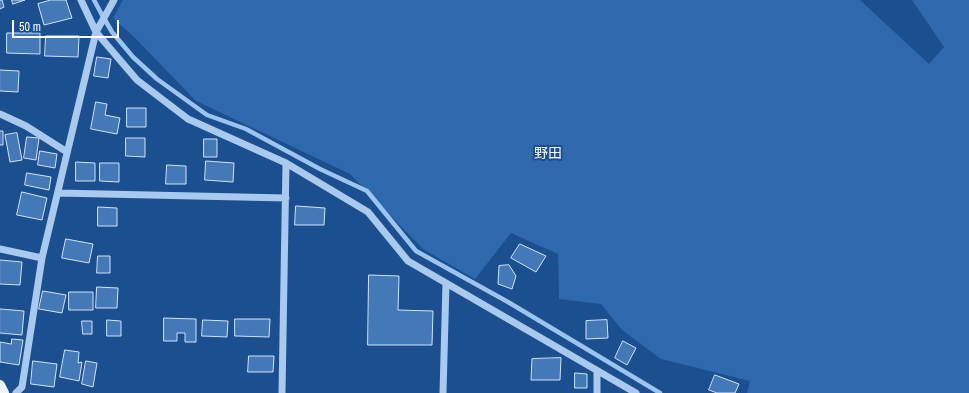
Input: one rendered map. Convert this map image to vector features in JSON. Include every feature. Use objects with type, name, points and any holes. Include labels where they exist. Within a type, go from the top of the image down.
[{"type":"main road","points":[[0,385],[4,393]]},
{"type":"street","points":[[81,0],[96,32],[137,80],[188,119],[286,163],[368,212],[408,261],[636,393]]},
{"type":"street","points":[[16,393],[22,387],[42,258],[96,32],[114,0]]},
{"type":"street","points":[[0,114],[26,126],[68,152]]},
{"type":"street","points":[[282,393],[286,163]]},
{"type":"street","points":[[58,193],[286,198]]},
{"type":"street","points":[[0,249],[42,258]]},
{"type":"street","points":[[443,393],[446,283]]},
{"type":"street","points":[[597,371],[597,393]]},
{"type":"shaded area","points":[[123,0],[860,0],[929,64],[944,47],[912,0],[969,0],[969,393],[747,393],[750,381],[661,359],[622,330],[601,304],[559,299],[558,254],[511,233],[475,279],[423,249],[350,174],[196,101],[135,38],[113,18]]},
{"type":"building","points":[[0,0],[2,0],[4,7],[0,9]]},
{"type":"building","points":[[12,0],[25,0],[13,4]]},
{"type":"building","points":[[51,0],[66,0],[72,18],[44,25],[38,4]]},
{"type":"building","points":[[7,33],[40,33],[40,54],[7,53]]},
{"type":"building","points":[[46,36],[79,36],[78,57],[45,56]]},
{"type":"building","points":[[97,57],[111,59],[108,78],[94,76]]},
{"type":"building","points":[[0,70],[19,71],[18,92],[0,91]]},
{"type":"building","points":[[96,102],[107,104],[105,115],[120,118],[117,134],[91,129]]},
{"type":"building","points":[[127,108],[146,108],[146,127],[127,127]]},
{"type":"building","points":[[0,131],[3,131],[3,145],[0,145]]},
{"type":"building","points":[[17,133],[22,160],[10,162],[5,135]]},
{"type":"building","points":[[27,137],[39,138],[36,160],[24,158]]},
{"type":"building","points":[[126,138],[145,138],[145,157],[126,156]]},
{"type":"building","points":[[204,139],[217,139],[217,157],[204,157]]},
{"type":"building","points":[[40,151],[57,154],[55,168],[38,165]]},
{"type":"building","points":[[206,161],[234,163],[233,182],[205,180]]},
{"type":"building","points":[[76,162],[95,163],[95,181],[76,181]]},
{"type":"building","points":[[100,163],[119,163],[119,182],[100,181]]},
{"type":"building","points":[[167,165],[186,166],[186,184],[166,184]]},
{"type":"building","points":[[27,173],[51,177],[49,190],[25,185]]},
{"type":"building","points":[[22,192],[47,198],[42,220],[17,215]]},
{"type":"building","points":[[296,206],[325,208],[324,225],[295,225]]},
{"type":"building","points":[[98,207],[117,208],[117,226],[98,226]]},
{"type":"building","points":[[66,239],[93,244],[89,263],[62,258]]},
{"type":"building","points":[[520,244],[546,256],[536,272],[511,258]]},
{"type":"building","points":[[98,256],[110,256],[110,273],[97,273]]},
{"type":"building","points":[[0,260],[22,262],[20,285],[0,284]]},
{"type":"building","points":[[509,265],[516,276],[512,289],[498,284],[499,266]]},
{"type":"building","points":[[369,275],[399,276],[398,310],[433,311],[432,345],[368,345]]},
{"type":"building","points":[[97,287],[118,288],[117,308],[96,308]]},
{"type":"building","points":[[43,291],[66,295],[62,313],[39,309]]},
{"type":"building","points":[[69,292],[93,292],[93,310],[69,310]]},
{"type":"building","points":[[0,309],[24,311],[22,335],[0,333]]},
{"type":"building","points":[[164,318],[196,319],[196,342],[185,342],[185,333],[177,333],[177,341],[164,341]]},
{"type":"building","points":[[235,319],[270,319],[269,337],[235,336]]},
{"type":"building","points":[[107,320],[121,321],[121,336],[107,336]]},
{"type":"building","points":[[203,320],[228,321],[227,337],[202,336]]},
{"type":"building","points":[[607,320],[608,338],[586,339],[586,321]]},
{"type":"building","points":[[82,321],[92,321],[92,334],[83,334]]},
{"type":"building","points":[[12,339],[23,340],[19,365],[0,362],[0,342],[11,344]]},
{"type":"building","points":[[623,341],[636,348],[627,365],[615,358]]},
{"type":"building","points":[[65,350],[79,352],[78,363],[82,362],[79,381],[60,377]]},
{"type":"building","points":[[249,356],[274,356],[273,372],[248,372]]},
{"type":"building","points":[[561,358],[560,380],[531,380],[532,359]]},
{"type":"building","points":[[33,361],[57,364],[54,387],[31,384]]},
{"type":"building","points":[[86,361],[97,363],[93,387],[82,384]]},
{"type":"building","points":[[575,373],[587,374],[587,388],[575,388]]},
{"type":"building","points":[[715,375],[739,384],[735,393],[717,393],[709,390]]},
{"type":"waterway","points":[[94,0],[112,32],[133,57],[157,79],[207,115],[246,129],[320,169],[367,191],[416,251],[508,302],[660,393]]},
{"type":"district","name":"野田","points":[[548,154]]}]
